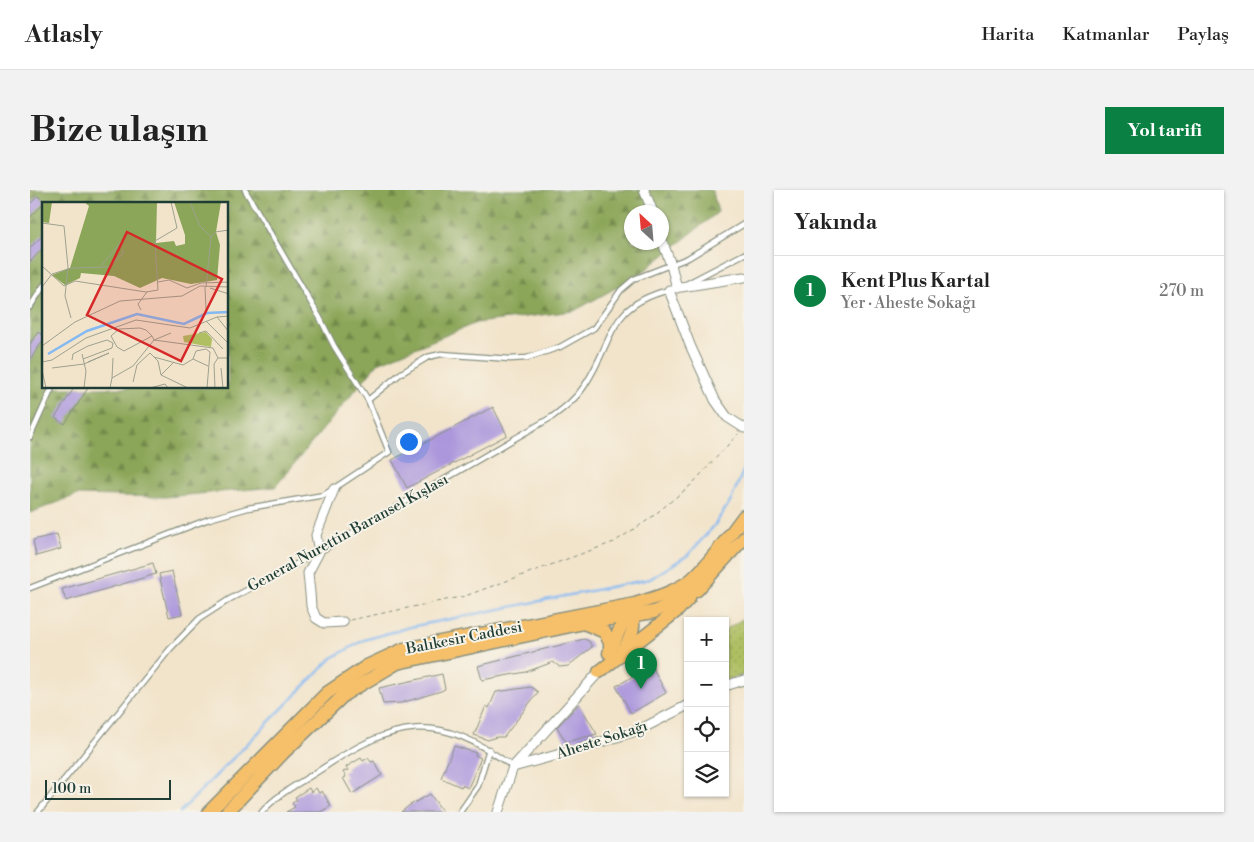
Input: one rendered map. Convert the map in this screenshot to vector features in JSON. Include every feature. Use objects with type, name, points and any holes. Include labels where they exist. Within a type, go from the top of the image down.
[{"type":"main road","name":"Balıkesir Caddesi","points":[[694,585],[744,516]]},
{"type":"main road","name":"Balıkesir Caddesi","points":[[209,812],[327,693],[367,666],[404,649],[626,612],[654,612],[694,585],[744,538]]},
{"type":"main road","points":[[599,672],[614,654],[678,610],[694,585]]},
{"type":"main road","name":"Balıkesir Caddesi","points":[[227,812],[283,753],[345,694],[397,663],[584,623],[626,612]]},
{"type":"main road","points":[[614,654],[626,612]]},
{"type":"main road","points":[[584,623],[605,632],[614,654]]},
{"type":"street","points":[[644,190],[650,205]]},
{"type":"street","points":[[666,250],[690,345],[715,400],[727,417],[744,428]]},
{"type":"street","name":"General Nurettin Baransel Kışlası","points":[[676,288],[744,277]]},
{"type":"street","points":[[334,489],[316,535],[318,552],[308,574],[311,606],[316,618],[324,623],[342,622]]},
{"type":"street","points":[[498,812],[513,767],[599,672]]},
{"type":"street","points":[[729,685],[744,680]]},
{"type":"street","name":"Aheste Sokağı","points":[[513,767],[639,730],[684,706]]},
{"type":"lane","points":[[30,588],[209,519],[248,508],[324,495],[389,452],[368,400],[334,346],[320,318],[245,190]]},
{"type":"lane","points":[[368,400],[400,374],[428,357],[441,354],[510,359],[527,358],[560,347],[594,328],[627,284],[634,279],[671,265],[702,250],[744,224]]},
{"type":"lane","name":"General Nurettin Baransel Kışlası","points":[[38,812],[170,649],[190,628],[230,599],[318,552],[520,437],[564,408],[585,385],[614,325],[635,302],[650,295],[676,288],[744,254]]},
{"type":"lane","points":[[30,307],[42,288]]},
{"type":"lane","points":[[30,436],[52,389]]},
{"type":"lane","points":[[262,812],[270,802],[327,765],[372,738],[394,730],[439,729],[489,749],[513,767]]},
{"type":"lane","points":[[460,812],[478,786],[489,749]]},
{"type":"path","points":[[342,622],[388,610],[465,596],[614,542],[648,520],[691,485],[744,428]]},
{"type":"green space","points":[[30,190],[712,190],[718,212],[639,275],[574,311],[476,323],[378,363],[275,487],[165,497],[77,495],[30,513]]},
{"type":"green space","points":[[744,618],[744,675],[729,679],[729,662],[729,627]]},
{"type":"building","points":[[38,196],[45,202],[42,202],[42,205],[30,218],[30,204]]},
{"type":"building","points":[[42,236],[42,249],[30,262],[30,248]]},
{"type":"building","points":[[38,332],[42,335],[42,342],[30,360],[30,344]]},
{"type":"building","points":[[73,389],[87,389],[65,424],[55,418]]},
{"type":"building","points":[[493,407],[507,435],[407,488],[392,460]]},
{"type":"building","points":[[57,534],[61,549],[36,556],[33,540]]},
{"type":"building","points":[[153,563],[156,574],[66,601],[62,589]]},
{"type":"building","points":[[172,571],[182,614],[169,617],[159,574]]},
{"type":"building","points":[[584,639],[589,641],[592,647],[568,666],[560,667],[553,662],[526,672],[482,680],[478,666]]},
{"type":"building","points":[[652,666],[666,693],[631,713],[616,686]]},
{"type":"building","points":[[442,674],[445,689],[401,703],[383,704],[379,688]]},
{"type":"building","points":[[531,687],[538,692],[504,737],[488,740],[474,735],[486,706],[489,708],[496,692]]},
{"type":"building","points":[[579,704],[597,734],[566,742],[557,727]]},
{"type":"building","points":[[454,746],[476,753],[475,755],[481,758],[468,788],[441,778]]},
{"type":"building","points":[[361,758],[363,761],[368,758],[371,762],[374,761],[382,775],[352,794],[343,778],[346,777],[343,772],[348,770],[346,767]]},
{"type":"building","points":[[309,788],[311,792],[316,788],[319,793],[322,791],[331,806],[320,812],[286,812],[295,807],[292,803],[297,800],[295,797]]},
{"type":"building","points":[[430,794],[443,812],[401,812],[410,805]]},
{"type":"waterway","points":[[180,812],[332,658],[364,640],[410,627],[650,579],[688,555],[714,526],[731,500],[744,469]]},
{"type":"place","name":"Kent Plus Kartal","points":[[641,689]]}]
